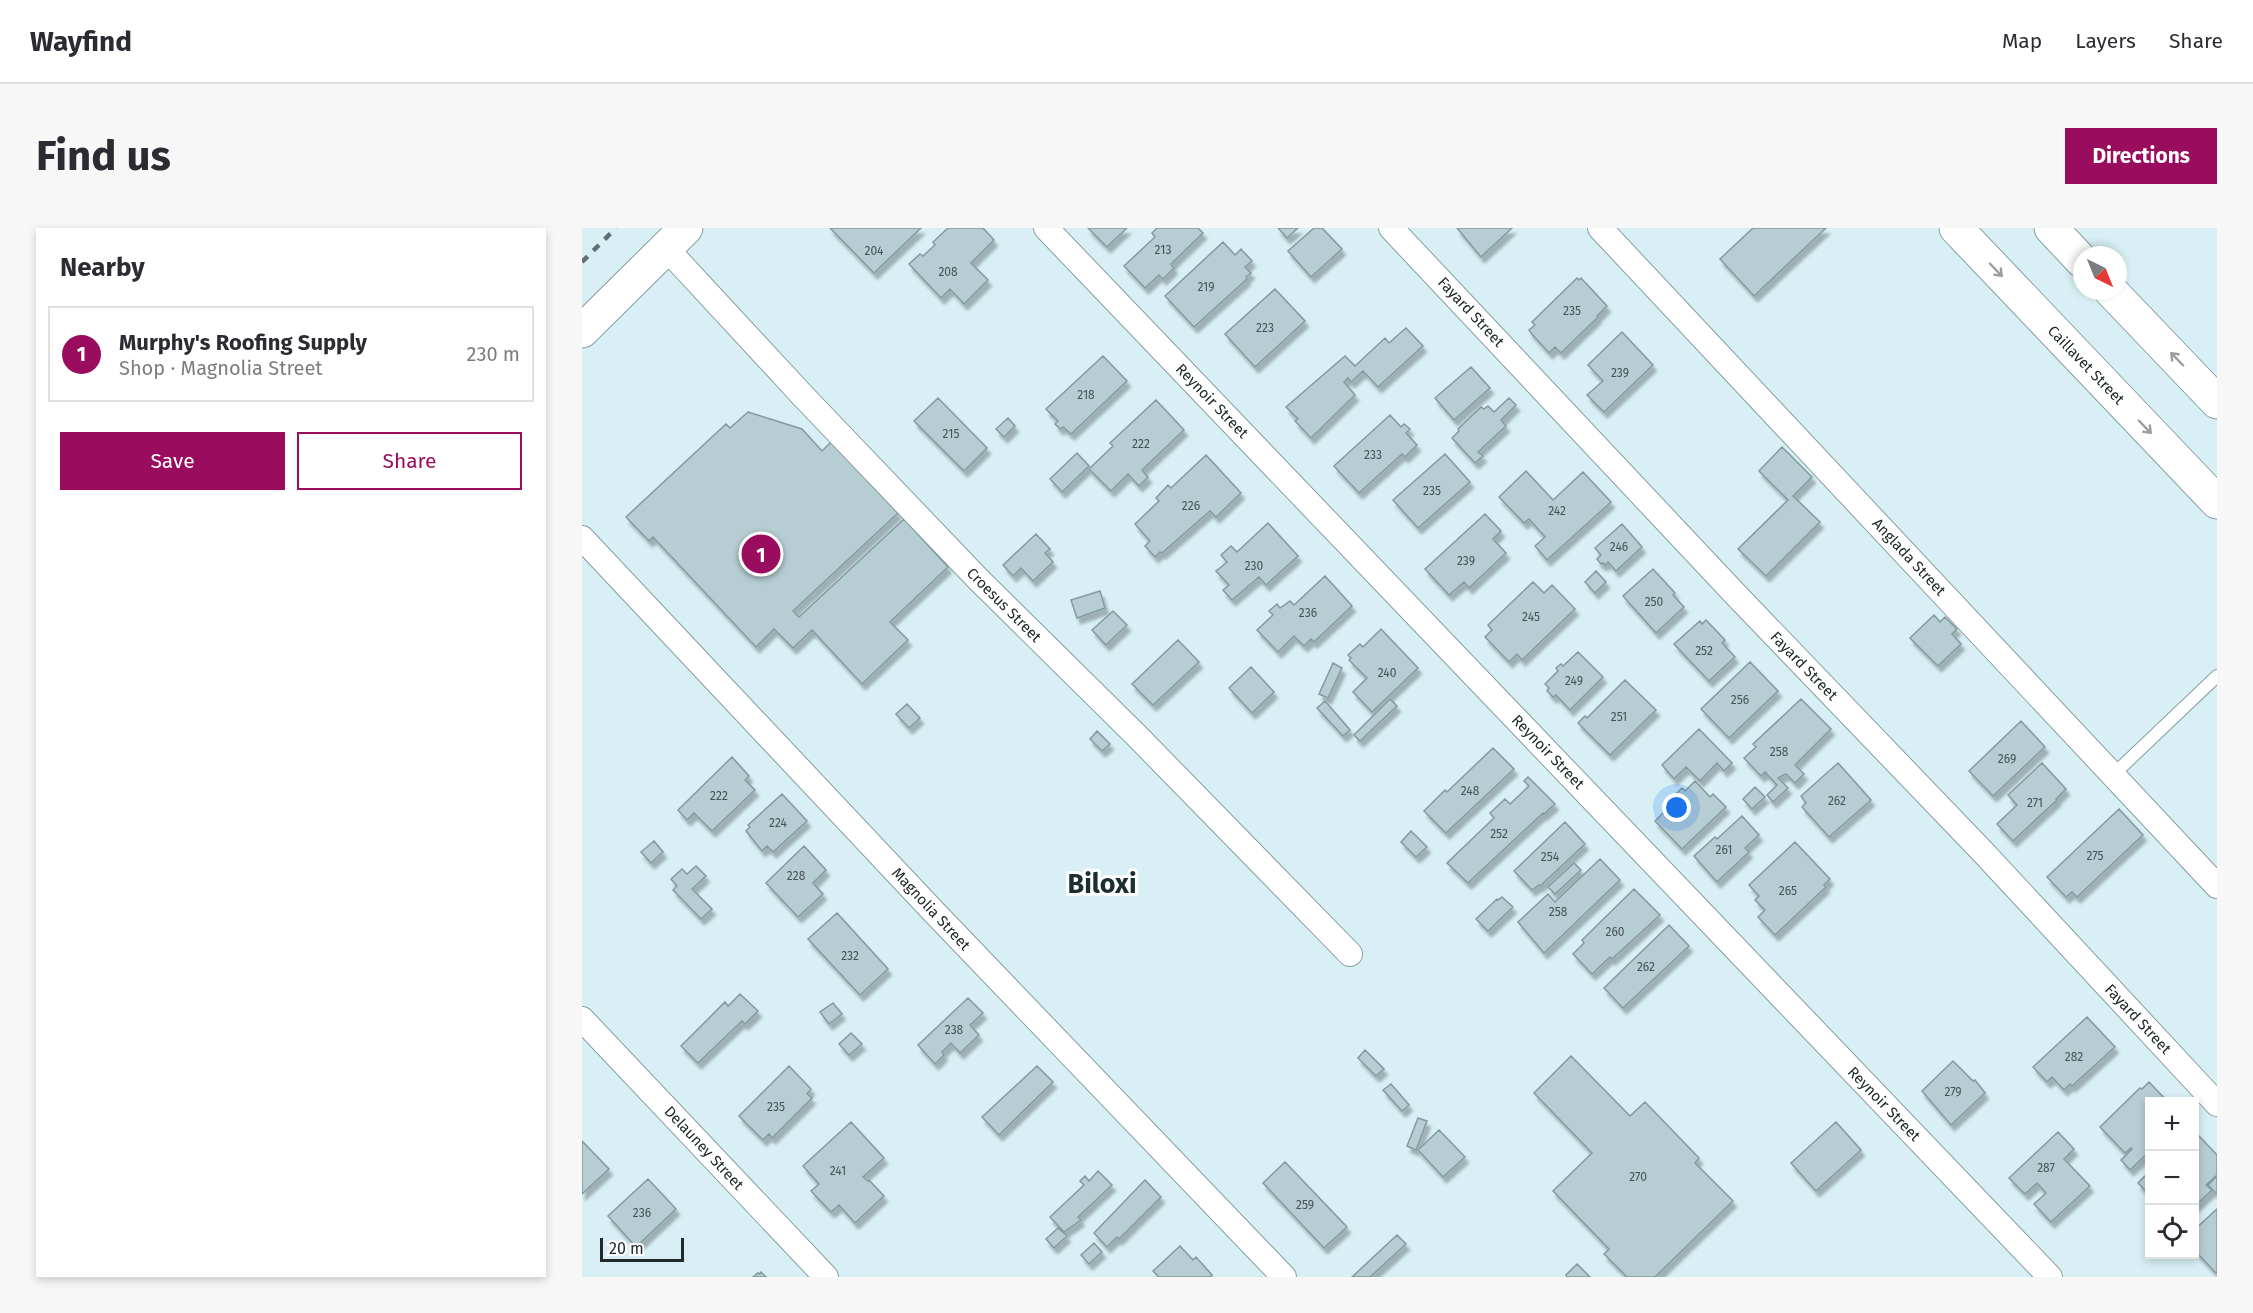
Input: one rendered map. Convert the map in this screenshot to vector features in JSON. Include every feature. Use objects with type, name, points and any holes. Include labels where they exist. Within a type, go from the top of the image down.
[{"type":"main road","name":"Caillavet Street","points":[[1956,228],[2217,502]]},
{"type":"main road","points":[[2051,228],[2073,251]]},
{"type":"main road","points":[[582,331],[676,238]]},
{"type":"main road","points":[[2120,300],[2217,402]]},
{"type":"street","name":"Reynoir Street","points":[[1046,228],[2050,1277]]},
{"type":"street","name":"Fayard Street","points":[[1391,228],[1737,596],[1982,851],[2217,1104]]},
{"type":"street","name":"Anglada Street","points":[[1600,228],[2217,886]]},
{"type":"street","name":"Croesus Street","points":[[676,238],[803,396],[970,571],[1137,736],[1350,954]]},
{"type":"street","name":"Magnolia Street","points":[[582,538],[1284,1277]]},
{"type":"street","name":"Delauney Street","points":[[582,1019],[826,1277]]},
{"type":"lane","points":[[2113,775],[2217,676]]},
{"type":"building","points":[[830,228],[921,228],[874,273]]},
{"type":"building","points":[[948,228],[983,228],[994,240],[971,263],[988,280],[964,304],[950,289],[941,298],[909,264],[920,254],[923,256],[935,245],[933,242]]},
{"type":"building","points":[[1088,228],[1127,228],[1107,247]]},
{"type":"building","points":[[1157,228],[1198,228],[1203,233],[1171,264],[1174,268],[1163,279],[1159,275],[1145,288],[1124,266],[1155,237],[1152,233]]},
{"type":"building","points":[[1278,228],[1298,228],[1287,238]]},
{"type":"building","points":[[1314,228],[1322,228],[1342,249],[1311,277],[1288,251]]},
{"type":"building","points":[[1457,228],[1512,228],[1481,257]]},
{"type":"building","points":[[1753,228],[1826,228],[1754,296],[1720,259]]},
{"type":"building","points":[[1223,242],[1235,255],[1241,249],[1252,261],[1245,267],[1251,273],[1194,327],[1165,296]]},
{"type":"building","points":[[1577,278],[1579,280],[1581,278],[1607,306],[1561,353],[1555,347],[1549,353],[1529,330],[1535,325],[1532,322]]},
{"type":"building","points":[[1275,289],[1305,321],[1255,367],[1225,334]]},
{"type":"building","points":[[1406,328],[1423,346],[1378,387],[1363,371],[1351,382],[1348,378],[1344,382],[1355,395],[1311,438],[1295,421],[1298,419],[1286,407],[1345,356],[1355,366],[1385,338],[1389,343]]},
{"type":"building","points":[[1622,332],[1653,365],[1604,412],[1587,395],[1603,381],[1588,365]]},
{"type":"building","points":[[1103,356],[1127,381],[1071,434],[1063,427],[1060,429],[1055,424],[1058,421],[1046,409]]},
{"type":"building","points":[[1471,367],[1490,388],[1454,420],[1435,398]]},
{"type":"building","points":[[938,398],[987,448],[964,471],[914,421]]},
{"type":"building","points":[[1509,398],[1516,405],[1501,420],[1506,426],[1478,452],[1483,456],[1475,463],[1452,438],[1481,407],[1484,409],[1488,406],[1494,412]]},
{"type":"building","points":[[1156,400],[1184,430],[1142,470],[1148,477],[1139,486],[1128,474],[1111,491],[1089,469],[1113,446],[1110,443]]},
{"type":"building","points":[[748,412],[802,429],[822,451],[832,441],[898,513],[793,611],[799,617],[904,519],[948,567],[890,622],[908,640],[862,684],[812,630],[793,648],[774,629],[756,647],[653,537],[649,541],[626,517],[726,424],[730,428]]},
{"type":"building","points":[[1390,415],[1401,427],[1404,424],[1410,429],[1406,433],[1417,445],[1405,457],[1402,454],[1359,493],[1334,466]]},
{"type":"building","points":[[1008,418],[1015,426],[1004,437],[996,429]]},
{"type":"building","points":[[1782,447],[1812,477],[1793,496],[1820,522],[1766,576],[1738,549],[1788,500],[1759,471]]},
{"type":"building","points":[[1077,453],[1089,466],[1062,492],[1050,479]]},
{"type":"building","points":[[1445,454],[1470,482],[1418,528],[1393,500]]},
{"type":"building","points":[[1206,455],[1241,493],[1216,517],[1210,511],[1155,557],[1145,546],[1150,541],[1135,524],[1159,501],[1156,498],[1168,485],[1171,488]]},
{"type":"building","points":[[1526,471],[1553,500],[1583,472],[1611,502],[1547,560],[1535,546],[1545,537],[1529,519],[1524,523],[1499,497]]},
{"type":"building","points":[[1485,514],[1501,531],[1493,539],[1506,553],[1469,588],[1464,582],[1449,595],[1425,569]]},
{"type":"building","points":[[1268,523],[1298,556],[1266,585],[1259,577],[1232,600],[1223,590],[1229,585],[1216,571],[1227,562],[1221,555],[1231,546],[1237,552]]},
{"type":"building","points":[[1622,524],[1642,547],[1616,571],[1608,562],[1605,565],[1601,564],[1597,559],[1601,555],[1595,548]]},
{"type":"building","points":[[1036,534],[1050,549],[1045,553],[1053,562],[1033,581],[1021,568],[1013,576],[1003,565]]},
{"type":"building","points":[[1653,569],[1675,593],[1673,595],[1684,607],[1656,633],[1623,596]]},
{"type":"building","points":[[1596,571],[1606,582],[1595,593],[1585,582]]},
{"type":"building","points":[[1325,576],[1352,606],[1314,642],[1311,639],[1304,646],[1294,636],[1278,652],[1257,630],[1273,615],[1269,611],[1277,604],[1280,608],[1290,601],[1294,605]]},
{"type":"building","points":[[1533,582],[1544,593],[1552,585],[1575,609],[1522,660],[1517,654],[1509,662],[1485,637],[1492,630],[1488,625]]},
{"type":"building","points":[[1100,591],[1105,608],[1077,618],[1071,600]]},
{"type":"building","points":[[1113,611],[1127,625],[1106,645],[1092,630]]},
{"type":"building","points":[[1934,615],[1940,622],[1945,617],[1957,629],[1952,634],[1961,644],[1938,666],[1910,638]]},
{"type":"building","points":[[1706,620],[1725,640],[1722,643],[1735,657],[1709,681],[1674,644],[1700,621],[1702,624]]},
{"type":"building","points":[[1381,629],[1418,668],[1372,712],[1353,692],[1367,678],[1349,660],[1351,658],[1348,655],[1360,644],[1363,647]]},
{"type":"building","points":[[1178,640],[1199,662],[1153,705],[1132,684]]},
{"type":"building","points":[[1578,652],[1603,677],[1570,710],[1556,695],[1553,697],[1547,691],[1549,688],[1545,684],[1558,671],[1556,668],[1561,664],[1563,666]]},
{"type":"building","points":[[1750,662],[1778,691],[1729,738],[1701,709]]},
{"type":"building","points":[[1333,663],[1342,668],[1328,698],[1319,694]]},
{"type":"building","points":[[1251,667],[1274,692],[1252,713],[1229,688]]},
{"type":"building","points":[[1625,680],[1656,710],[1610,755],[1578,723],[1585,716],[1587,718]]},
{"type":"building","points":[[1390,699],[1397,706],[1360,741],[1354,735]]},
{"type":"building","points":[[1801,699],[1831,729],[1795,765],[1804,774],[1795,783],[1786,774],[1778,778],[1788,788],[1773,802],[1767,795],[1777,785],[1765,772],[1761,776],[1744,758],[1756,747],[1753,744]]},
{"type":"building","points":[[1325,701],[1350,730],[1343,736],[1317,708]]},
{"type":"building","points":[[907,704],[920,718],[909,728],[896,714]]},
{"type":"building","points":[[2021,721],[2045,747],[1993,796],[1969,771]]},
{"type":"building","points":[[1699,729],[1732,763],[1724,771],[1717,763],[1700,781],[1686,767],[1674,779],[1662,765]]},
{"type":"building","points":[[1097,731],[1110,744],[1102,751],[1090,739]]},
{"type":"building","points":[[1493,748],[1514,769],[1446,833],[1424,811]]},
{"type":"building","points":[[732,757],[749,776],[745,780],[755,790],[712,831],[694,813],[687,820],[678,810]]},
{"type":"building","points":[[1838,763],[1871,800],[1829,837],[1802,807],[1806,803],[1801,796]]},
{"type":"building","points":[[2042,763],[2066,789],[2013,841],[1997,824],[2017,805],[2008,795]]},
{"type":"building","points":[[1528,777],[1555,804],[1468,883],[1447,863],[1494,818],[1490,813],[1505,799],[1510,804],[1529,786],[1524,781]]},
{"type":"building","points":[[1695,781],[1710,797],[1713,794],[1726,807],[1682,849],[1655,821],[1675,801],[1672,798],[1682,788],[1685,791]]},
{"type":"building","points":[[1755,787],[1765,797],[1752,809],[1743,799]]},
{"type":"building","points":[[782,794],[807,821],[773,852],[767,846],[762,851],[746,831],[750,827],[748,825]]},
{"type":"building","points":[[2119,809],[2143,835],[2077,897],[2072,892],[2066,897],[2047,877]]},
{"type":"building","points":[[1742,816],[1759,835],[1745,848],[1749,852],[1717,882],[1694,856]]},
{"type":"building","points":[[1565,822],[1585,844],[1540,886],[1532,890],[1514,871]]},
{"type":"building","points":[[1411,831],[1427,847],[1416,857],[1401,842]]},
{"type":"building","points":[[654,841],[663,852],[651,863],[641,852]]},
{"type":"building","points":[[1795,842],[1830,879],[1824,885],[1826,887],[1775,935],[1758,917],[1765,910],[1755,900],[1759,896],[1749,885]]},
{"type":"building","points":[[804,846],[826,870],[813,883],[823,894],[798,917],[766,883]]},
{"type":"building","points":[[1600,859],[1620,880],[1544,953],[1518,922],[1548,894],[1555,902]]},
{"type":"building","points":[[1574,863],[1581,870],[1555,894],[1548,887]]},
{"type":"building","points":[[696,866],[706,876],[692,889],[712,909],[701,919],[673,890],[677,886],[671,879],[682,869],[687,874]]},
{"type":"building","points":[[1634,889],[1660,915],[1592,974],[1573,954],[1584,943],[1582,940]]},
{"type":"building","points":[[1502,897],[1513,907],[1488,931],[1476,919]]},
{"type":"building","points":[[837,913],[888,969],[860,995],[808,939]]},
{"type":"building","points":[[1669,925],[1689,946],[1623,1008],[1604,988]]},
{"type":"building","points":[[740,994],[758,1011],[745,1024],[742,1021],[698,1063],[681,1046],[725,1002],[728,1006]]},
{"type":"building","points":[[968,998],[983,1013],[970,1025],[979,1035],[960,1053],[951,1043],[935,1064],[918,1045]]},
{"type":"building","points":[[833,1003],[842,1014],[829,1024],[820,1012]]},
{"type":"building","points":[[2087,1017],[2115,1047],[2072,1086],[2070,1084],[2064,1090],[2052,1077],[2047,1082],[2033,1067]]},
{"type":"building","points":[[851,1033],[862,1044],[849,1055],[839,1044]]},
{"type":"building","points":[[1365,1050],[1384,1069],[1376,1076],[1358,1058]]},
{"type":"building","points":[[1571,1056],[1630,1116],[1645,1102],[1699,1158],[1695,1163],[1733,1201],[1655,1277],[1627,1277],[1604,1254],[1609,1249],[1553,1191],[1592,1153],[1534,1093]]},
{"type":"building","points":[[1953,1061],[1973,1081],[1975,1080],[1985,1093],[1951,1125],[1922,1091]]},
{"type":"building","points":[[789,1066],[811,1089],[807,1094],[812,1098],[772,1138],[769,1134],[763,1140],[739,1116]]},
{"type":"building","points":[[1037,1066],[1053,1082],[999,1135],[982,1117]]},
{"type":"building","points":[[2149,1082],[2163,1097],[2145,1097],[2145,1156],[2130,1170],[2121,1160],[2132,1149],[2125,1153],[2100,1127],[2140,1088],[2142,1089]]},
{"type":"building","points":[[1391,1084],[1409,1105],[1402,1111],[1383,1090]]},
{"type":"building","points":[[1418,1118],[1427,1121],[1416,1150],[1407,1146]]},
{"type":"building","points":[[851,1122],[884,1158],[863,1177],[869,1180],[884,1196],[855,1223],[839,1205],[831,1212],[811,1191],[819,1184],[803,1166]]},
{"type":"building","points":[[1836,1122],[1861,1150],[1816,1191],[1791,1163]]},
{"type":"building","points":[[1439,1130],[1465,1157],[1443,1177],[1418,1150]]},
{"type":"building","points":[[2058,1132],[2074,1149],[2064,1159],[2090,1186],[2051,1222],[2034,1204],[2046,1193],[2037,1183],[2025,1194],[2009,1178]]},
{"type":"building","points":[[2199,1136],[2217,1155],[2217,1175],[2206,1185],[2212,1190],[2199,1202]]},
{"type":"building","points":[[582,1141],[609,1169],[582,1194]]},
{"type":"building","points":[[1285,1162],[1347,1227],[1324,1248],[1263,1183]]},
{"type":"building","points":[[1098,1171],[1112,1185],[1078,1217],[1081,1220],[1064,1232],[1050,1217],[1084,1185],[1080,1181],[1085,1176],[1089,1181]]},
{"type":"building","points":[[2145,1176],[2145,1190],[2138,1183]]},
{"type":"building","points":[[2217,1176],[2217,1192],[2216,1193],[2208,1185]]},
{"type":"building","points":[[648,1179],[676,1209],[636,1247],[608,1216]]},
{"type":"building","points":[[1145,1180],[1161,1197],[1119,1239],[1117,1237],[1107,1247],[1094,1233]]},
{"type":"building","points":[[2217,1209],[2216,1273],[2199,1255],[2199,1225]]},
{"type":"building","points":[[1058,1228],[1067,1236],[1054,1248],[1046,1239]]},
{"type":"building","points":[[1397,1235],[1406,1244],[1370,1277],[1352,1277]]},
{"type":"building","points":[[1094,1243],[1102,1252],[1089,1264],[1081,1255]]},
{"type":"building","points":[[1180,1246],[1193,1260],[1196,1257],[1212,1275],[1210,1277],[1159,1277],[1153,1271]]},
{"type":"building","points":[[1577,1264],[1590,1277],[1567,1277],[1566,1275]]},
{"type":"building","points":[[761,1272],[766,1277],[753,1277],[760,1274]]},
{"type":"railway","points":[[582,262],[616,228]]},
{"type":"place","name":"Murphy's Roofing Supply","points":[[761,554]]},
{"type":"district","name":"Biloxi","points":[[1102,884]]}]
